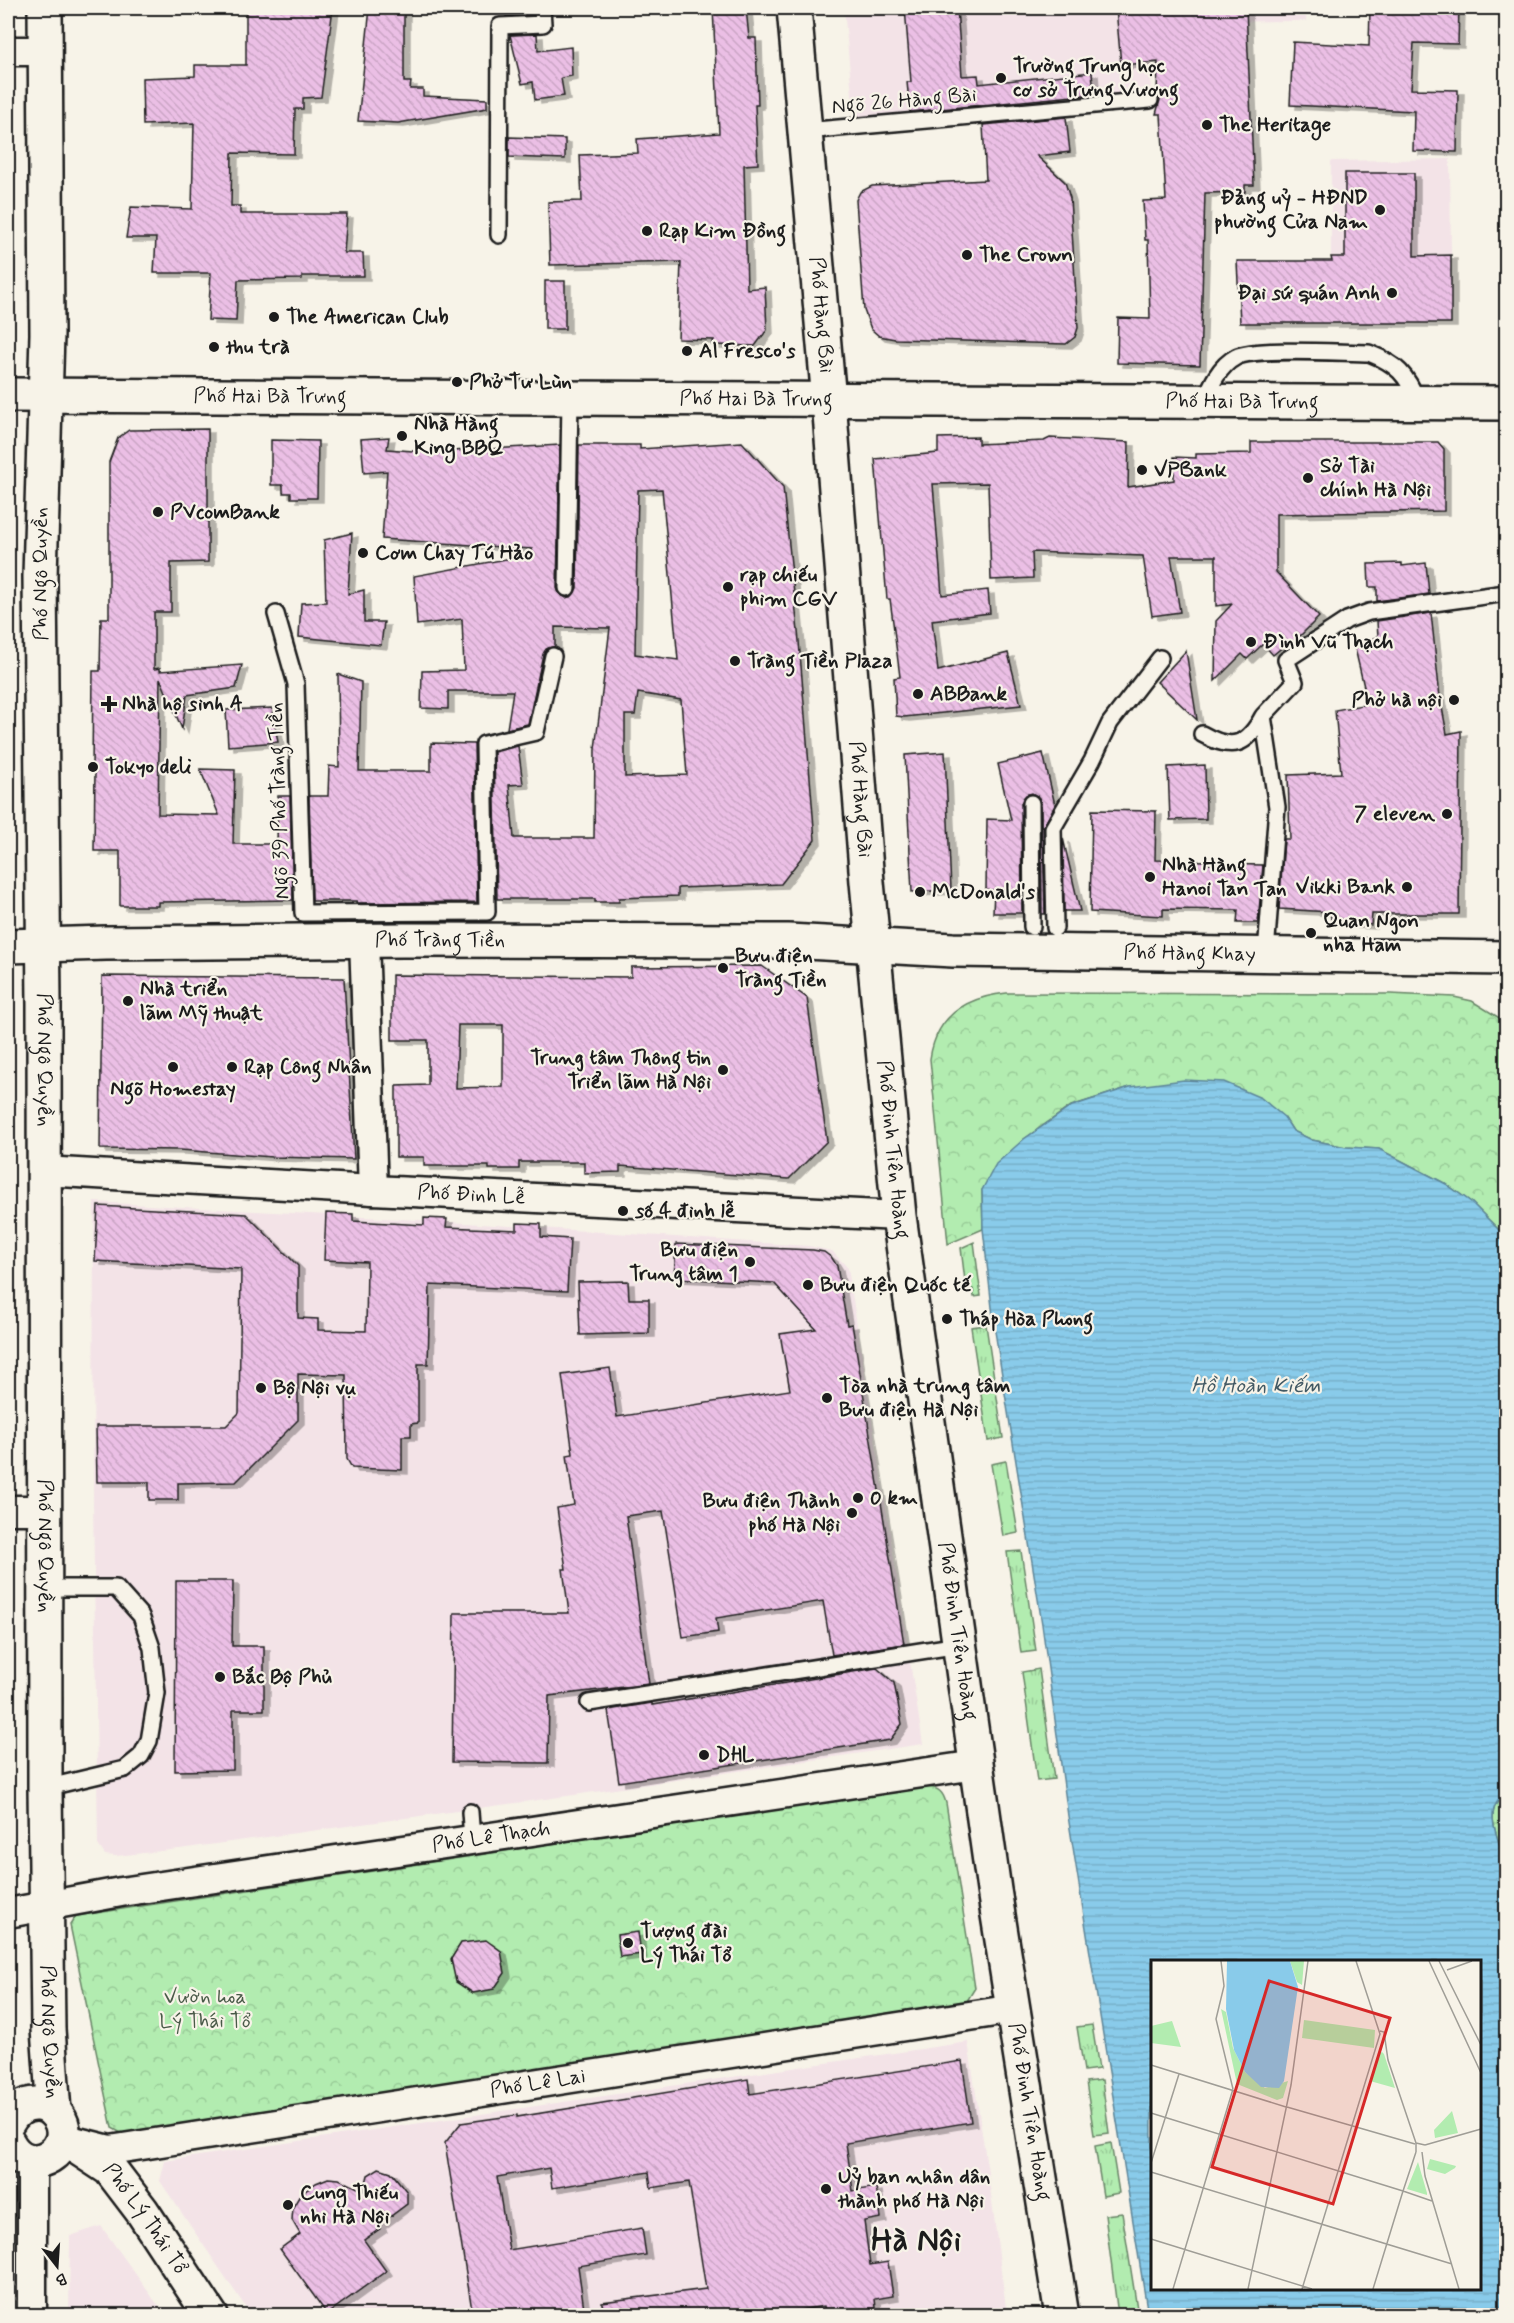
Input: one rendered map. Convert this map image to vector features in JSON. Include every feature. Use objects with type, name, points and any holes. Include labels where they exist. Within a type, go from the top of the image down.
[{"type":"main road","name":"Phố Ngô Quyền","points":[[45,8],[46,396],[40,576],[44,945],[45,1788],[48,2029],[59,2125]]},
{"type":"main road","name":"Phố Hàng Bài","points":[[794,8],[830,401],[873,945]]},
{"type":"main road","name":"Phố Hai Bà Trưng","points":[[8,395],[1506,403]]},
{"type":"main road","name":"Phố Tràng Tiền","points":[[8,946],[364,940],[788,940],[873,945]]},
{"type":"main road","name":"Phố Hàng Khay","points":[[873,945],[953,950],[1506,958]]},
{"type":"main road","name":"Phố Đinh Tiên Hoàng","points":[[873,945],[899,1216],[976,1764],[1062,2316]]},
{"type":"main road","name":"Phố Lý Thái Tổ","points":[[8,2122],[19,2108],[27,2105],[46,2106],[59,2125],[110,2169],[142,2211],[211,2316]]},
{"type":"main road","points":[[16,2158],[46,2159],[54,2154],[59,2125]]},
{"type":"street","points":[[8,51],[46,51]]},
{"type":"street","points":[[364,940],[373,1190]]},
{"type":"street","name":"Phố Đinh Lễ","points":[[43,1171],[899,1216]]},
{"type":"street","points":[[8,1510],[44,1510]]},
{"type":"street","name":"Phố Lê Thạch","points":[[8,1913],[471,1826],[976,1764]]},
{"type":"street","name":"Phố Lê Lai","points":[[59,2125],[110,2150],[1014,2008]]},
{"type":"street","points":[[16,2158],[32,2316]]},
{"type":"lane","points":[[499,235],[500,26],[543,24],[543,8]]},
{"type":"lane","name":"Ngõ 26 Hàng Bài","points":[[805,130],[1150,100]]},
{"type":"lane","points":[[1204,402],[1221,369],[1236,357],[1254,353],[1369,353],[1382,358],[1400,370],[1410,382],[1418,402]]},
{"type":"lane","points":[[567,588],[570,398]]},
{"type":"lane","points":[[1202,734],[1222,742],[1242,742],[1254,733],[1263,716],[1295,682],[1286,660],[1347,620],[1369,612],[1506,593]]},
{"type":"lane","name":"Ngõ 39 Phố Tràng Tiền","points":[[276,614],[296,684],[303,913],[487,912],[484,744],[536,732],[553,656]]},
{"type":"lane","points":[[1055,928],[1053,828],[1092,761],[1110,723],[1160,658]]},
{"type":"lane","points":[[1263,716],[1277,807],[1266,953]]},
{"type":"lane","points":[[1031,803],[1032,927]]},
{"type":"lane","points":[[45,1588],[116,1588],[141,1616],[152,1648],[157,1693],[149,1741],[141,1756],[124,1769],[45,1788]]},
{"type":"lane","points":[[589,1703],[959,1645]]},
{"type":"shaded area","name":"Trường Trung học cơ sở Trưng Vương","points":[[844,8],[1306,8],[1306,21],[1167,22],[1152,58],[1150,99],[855,127]]},
{"type":"shaded area","points":[[1450,159],[1451,255],[1331,257],[1331,161]]},
{"type":"shaded area","points":[[94,1202],[436,1221],[809,1246],[832,1251],[848,1268],[923,1744],[179,1849],[116,1856],[105,1855],[98,1845],[93,1500]]},
{"type":"shaded area","points":[[968,2042],[1007,2315],[251,2315],[160,2181],[165,2161]]},
{"type":"shaded area","points":[[101,2226],[165,2315],[69,2315],[70,2236]]},
{"type":"green space","points":[[1007,993],[1390,994],[1454,997],[1472,1001],[1506,1022],[1506,1237],[1471,1202],[1446,1184],[1379,1149],[1346,1147],[1312,1140],[1293,1131],[1284,1117],[1130,1087],[1071,1106],[1024,1139],[982,1190],[983,1229],[948,1244],[930,1059],[933,1044],[946,1020],[955,1011],[979,999]]},
{"type":"green space","points":[[974,1242],[981,1296],[974,1297],[973,1289],[966,1289],[961,1248]]},
{"type":"green space","points":[[986,1325],[1003,1438],[988,1441],[971,1327]]},
{"type":"green space","points":[[1006,1461],[1018,1533],[1003,1536],[991,1464]]},
{"type":"green space","points":[[8,1535],[11,1538],[14,1553],[10,1875],[8,1884]]},
{"type":"green space","points":[[1021,1551],[1036,1651],[1021,1653],[1007,1552]]},
{"type":"green space","points":[[1039,1669],[1054,1779],[1037,1781],[1022,1672]]},
{"type":"green space","name":"Vườn hoa Lý Thái Tổ","points":[[927,1787],[940,1791],[946,1803],[975,1988],[967,2001],[123,2134],[112,2128],[70,1925],[76,1916]]},
{"type":"green space","points":[[1506,1795],[1506,1863],[1493,1817],[1498,1801]]},
{"type":"green space","points":[[1092,2025],[1099,2069],[1084,2071],[1077,2027]]},
{"type":"green space","points":[[1102,2080],[1109,2133],[1094,2135],[1086,2082]]},
{"type":"green space","points":[[1111,2143],[1119,2193],[1103,2196],[1095,2146]]},
{"type":"green space","points":[[1122,2213],[1138,2315],[1118,2315],[1105,2215]]},
{"type":"water","name":"Hồ Hoàn Kiếm","points":[[1184,1080],[1224,1082],[1261,1098],[1284,1117],[1293,1131],[1312,1140],[1346,1147],[1379,1149],[1446,1184],[1471,1202],[1506,1237],[1506,1795],[1498,1801],[1493,1817],[1506,1863],[1506,2315],[1148,2315],[1068,1816],[1042,1624],[994,1325],[983,1229],[982,1190],[996,1164],[1024,1139],[1072,1106],[1130,1087]]},
{"type":"building","points":[[246,8],[333,8],[321,97],[303,98],[303,109],[295,109],[294,154],[232,153],[231,206],[240,206],[240,214],[347,214],[344,253],[363,253],[364,276],[302,276],[302,279],[238,280],[236,321],[208,320],[211,273],[154,273],[156,238],[126,238],[131,207],[192,209],[194,123],[143,125],[142,78],[195,76],[195,65],[246,65]]},
{"type":"building","points":[[370,8],[404,8],[404,82],[411,82],[410,89],[423,89],[423,96],[487,99],[487,108],[398,123],[358,121]]},
{"type":"building","points":[[504,8],[532,8],[533,15],[506,16]]},
{"type":"building","points":[[713,8],[746,8],[749,38],[756,38],[758,105],[755,105],[758,164],[744,165],[747,289],[765,287],[767,330],[755,346],[712,345],[714,340],[678,339],[681,262],[550,265],[548,202],[582,201],[580,155],[638,153],[637,139],[719,133]]},
{"type":"building","points":[[905,8],[957,8],[962,76],[978,75],[979,84],[1092,72],[1094,94],[910,112],[907,82],[911,82]]},
{"type":"building","points":[[1116,8],[1246,8],[1254,185],[1245,185],[1245,192],[1205,193],[1200,365],[1117,363],[1118,318],[1150,319],[1148,240],[1145,240],[1143,201],[1166,200],[1161,114],[1156,114],[1160,100],[1157,93],[1158,62],[1121,65]]},
{"type":"building","points":[[1370,8],[1459,8],[1458,44],[1414,43],[1411,89],[1458,90],[1457,152],[1413,151],[1414,111],[1290,105],[1293,42],[1369,46]]},
{"type":"building","points":[[537,34],[538,51],[571,47],[572,76],[561,78],[564,96],[535,100],[533,82],[522,84],[510,35]]},
{"type":"building","name":"The Crown","points":[[1066,117],[1070,152],[1037,156],[1065,182],[1070,198],[1078,328],[1075,337],[1066,344],[895,339],[879,336],[871,329],[864,310],[856,200],[860,192],[872,186],[986,180],[983,125]]},
{"type":"building","points":[[509,137],[565,139],[565,159],[509,157]]},
{"type":"building","points":[[1345,173],[1414,173],[1414,256],[1451,255],[1451,323],[1240,323],[1237,261],[1332,261],[1331,257],[1345,257]]},
{"type":"building","points":[[545,281],[565,281],[565,329],[545,329]]},
{"type":"building","points":[[208,429],[208,562],[171,563],[171,612],[154,612],[154,669],[160,668],[160,671],[242,665],[236,688],[187,695],[182,729],[160,678],[158,814],[219,815],[200,769],[235,770],[233,844],[277,844],[278,796],[290,796],[293,900],[158,902],[158,906],[120,906],[120,851],[94,851],[93,671],[100,671],[101,618],[109,618],[109,462],[118,438],[129,430]]},
{"type":"building","points":[[389,437],[387,449],[452,454],[452,451],[560,445],[557,588],[559,593],[566,598],[572,596],[577,588],[579,445],[640,445],[640,449],[742,442],[783,487],[799,641],[815,840],[781,884],[678,888],[678,896],[619,898],[619,902],[595,902],[595,899],[497,899],[494,752],[518,746],[523,784],[509,785],[514,838],[594,838],[595,749],[610,628],[555,627],[555,646],[546,649],[543,654],[528,724],[507,729],[513,691],[448,691],[448,709],[421,708],[422,671],[464,670],[462,619],[417,625],[414,576],[533,554],[532,549],[382,539],[387,471],[364,473],[361,439]],"holes":[[[662,489],[678,660],[635,654],[638,490]],[[638,693],[681,700],[687,775],[625,777],[625,715],[635,715]]]},
{"type":"building","points":[[978,437],[978,444],[1044,441],[1050,438],[1129,442],[1128,487],[1174,480],[1174,457],[1196,458],[1196,454],[1251,453],[1251,442],[1438,442],[1444,449],[1444,511],[1276,514],[1276,572],[1319,617],[1294,642],[1291,640],[1273,655],[1263,644],[1247,659],[1242,654],[1215,681],[1216,621],[1232,604],[1216,606],[1216,556],[1171,556],[1180,612],[1152,616],[1143,556],[1032,552],[1033,578],[991,580],[988,483],[933,484],[942,595],[988,590],[990,613],[932,620],[938,671],[1008,653],[1021,705],[896,716],[894,678],[900,677],[890,599],[887,599],[875,459],[938,453],[938,438]]},
{"type":"building","points":[[271,440],[318,441],[317,498],[291,498],[291,493],[283,493],[283,485],[271,485]]},
{"type":"building","points":[[352,533],[348,594],[364,590],[364,622],[384,622],[381,645],[299,637],[301,603],[326,602],[324,540]]},
{"type":"building","points":[[1402,563],[1402,566],[1426,563],[1429,594],[1377,601],[1377,587],[1369,587],[1368,564]]},
{"type":"building","points":[[1431,613],[1440,697],[1447,734],[1461,731],[1459,914],[1372,914],[1371,925],[1350,924],[1350,920],[1331,919],[1331,912],[1279,909],[1284,839],[1290,839],[1288,775],[1341,773],[1335,710],[1368,704],[1354,644],[1378,637],[1377,621]]},
{"type":"building","points":[[1186,651],[1197,720],[1157,682]]},
{"type":"building","points":[[338,674],[361,682],[359,771],[431,771],[431,743],[474,744],[477,902],[312,901],[309,796],[328,796],[329,766],[339,767]]},
{"type":"building","points":[[272,708],[278,742],[228,746],[226,710]]},
{"type":"building","points":[[945,752],[951,890],[912,892],[905,755]]},
{"type":"building","points":[[1043,753],[1055,805],[1043,828],[1045,914],[1042,914],[1041,803],[1039,798],[1032,793],[1026,795],[1021,803],[1022,913],[993,913],[994,890],[986,890],[987,819],[1011,820],[998,764]]},
{"type":"building","points":[[1205,765],[1206,819],[1170,820],[1168,767]]},
{"type":"building","points":[[1092,810],[1156,811],[1155,860],[1263,865],[1258,923],[1237,923],[1238,910],[1163,909],[1163,916],[1090,912]]},
{"type":"building","points":[[1063,838],[1080,911],[1064,911]]},
{"type":"building","points":[[762,966],[807,998],[827,1141],[789,1179],[620,1166],[620,1172],[584,1173],[584,1162],[519,1162],[519,1169],[489,1169],[489,1166],[424,1166],[424,1157],[396,1157],[396,1086],[428,1085],[428,1040],[392,1040],[392,975],[631,977],[631,967]],"holes":[[[458,1025],[503,1025],[503,1087],[456,1088]]]},
{"type":"building","points":[[102,976],[344,978],[354,1159],[272,1157],[180,1150],[100,1149]]},
{"type":"building","points":[[98,1206],[246,1214],[298,1266],[298,1318],[318,1319],[318,1330],[366,1331],[367,1262],[324,1260],[326,1213],[353,1214],[353,1221],[424,1225],[424,1218],[447,1219],[446,1227],[517,1230],[517,1223],[541,1224],[541,1237],[570,1239],[567,1291],[430,1285],[428,1364],[418,1364],[418,1423],[411,1424],[411,1436],[402,1436],[402,1470],[352,1468],[347,1459],[346,1375],[298,1374],[298,1420],[236,1482],[178,1483],[178,1500],[149,1500],[149,1482],[97,1482],[96,1426],[226,1426],[239,1413],[241,1269],[95,1261]]},
{"type":"building","points":[[676,1244],[813,1250],[824,1252],[837,1266],[847,1325],[852,1324],[904,1644],[832,1655],[823,1601],[716,1618],[718,1632],[683,1637],[663,1511],[626,1516],[649,1684],[549,1696],[548,1763],[452,1762],[454,1613],[569,1613],[563,1569],[566,1569],[557,1508],[574,1505],[567,1455],[573,1454],[562,1375],[610,1368],[617,1417],[790,1390],[780,1334],[816,1329],[774,1283],[674,1278]]},
{"type":"building","points":[[628,1281],[629,1299],[649,1299],[649,1333],[580,1335],[578,1282]]},
{"type":"building","name":"Bắc Bộ Phủ","points":[[176,1581],[233,1581],[232,1646],[264,1646],[264,1710],[233,1710],[233,1770],[175,1771]]},
{"type":"building","points":[[877,1668],[894,1683],[902,1724],[890,1740],[619,1782],[608,1710],[652,1703],[652,1705]]},
{"type":"building","points":[[638,1932],[641,1954],[620,1957],[617,1935]]},
{"type":"building","points":[[486,1940],[501,1951],[505,1973],[494,1989],[473,1993],[456,1982],[451,1959],[461,1943]]},
{"type":"building","points":[[962,2061],[971,2122],[846,2143],[853,2191],[876,2187],[881,2218],[864,2221],[870,2265],[888,2262],[893,2296],[875,2299],[877,2316],[826,2316],[824,2306],[762,2316],[603,2316],[602,2302],[706,2289],[689,2182],[651,2188],[649,2172],[552,2188],[549,2168],[497,2177],[509,2250],[642,2228],[646,2255],[578,2266],[585,2316],[473,2316],[445,2143],[461,2123],[517,2115],[517,2117],[748,2079],[750,2094]]},
{"type":"building","points":[[379,2168],[391,2172],[407,2192],[407,2204],[379,2225],[381,2228],[364,2240],[386,2271],[327,2314],[280,2249],[300,2234],[292,2220],[293,2207],[300,2195],[316,2183],[328,2178],[339,2179],[364,2191],[368,2175]]},
{"type":"place","name":"Trường Trung học cơ sở Trưng Vương","points":[[1001,78]]},
{"type":"place","name":"The Heritage","points":[[1207,125]]},
{"type":"place","name":"Đảng uỷ - HĐND phường Cửa Nam","points":[[1380,210]]},
{"type":"place","name":"Rạp Kim Đồng","points":[[647,231]]},
{"type":"place","name":"The Crown","points":[[967,255]]},
{"type":"place","name":"Đại sứ quán Anh","points":[[1392,293]]},
{"type":"place","name":"The American Club","points":[[274,317]]},
{"type":"place","name":"thu trà","points":[[214,347]]},
{"type":"place","name":"Al Fresco's","points":[[687,351]]},
{"type":"place","name":"Phở Tư Lùn","points":[[457,382]]},
{"type":"place","name":"Nhà Hàng King BBQ","points":[[402,436]]},
{"type":"place","name":"VPBank","points":[[1142,470]]},
{"type":"place","name":"Sở Tài chính Hà Nội","points":[[1308,478]]},
{"type":"place","name":"PVcomBank","points":[[158,512]]},
{"type":"place","name":"Cơm Chay Tú Hảo","points":[[363,553]]},
{"type":"place","name":"rạp chiếu phim CGV","points":[[728,587]]},
{"type":"place","name":"Đình Vũ Thạch","points":[[1251,642]]},
{"type":"place","name":"Tràng Tiền Plaza","points":[[735,661]]},
{"type":"place","name":"ABBank","points":[[918,694]]},
{"type":"place","name":"Phở hà nội","points":[[1454,700]]},
{"type":"place","name":"Nhà hộ sinh A","points":[[109,704]]},
{"type":"place","name":"Tokyo deli","points":[[93,767]]},
{"type":"place","name":"7 eleven","points":[[1447,814]]},
{"type":"place","name":"Nhà Hàng Hanoi Tan Tan","points":[[1150,877]]},
{"type":"place","name":"Vikki Bank","points":[[1407,887]]},
{"type":"place","name":"McDonald's","points":[[920,892]]},
{"type":"place","name":"Quan Ngon nha Ham","points":[[1311,933]]},
{"type":"place","name":"Bưu điện Tràng Tiền","points":[[723,968]]},
{"type":"place","name":"Nhà triển lãm Mỹ thuật","points":[[128,1001]]},
{"type":"place","name":"Ngõ Homestay","points":[[173,1067]]},
{"type":"place","name":"Rạp Công Nhân","points":[[232,1067]]},
{"type":"place","name":"Trung tâm Thông tin Triển lãm Hà Nội","points":[[723,1070]]},
{"type":"place","name":"số 4 đinh lễ","points":[[623,1211]]},
{"type":"place","name":"Bưu điện Trung tâm 1","points":[[750,1262]]},
{"type":"place","name":"Bưu điện Quốc tế","points":[[808,1285]]},
{"type":"place","name":"Tháp Hòa Phong","points":[[947,1319]]},
{"type":"place","name":"Bộ Nội vụ","points":[[261,1388]]},
{"type":"place","name":"Tòa nhà trung tâm Bưu điện Hà Nội","points":[[827,1398]]},
{"type":"place","name":"0 km","points":[[858,1498]]},
{"type":"place","name":"Bưu điện Thành phố Hà Nội","points":[[852,1513]]},
{"type":"place","name":"Bắc Bộ Phủ","points":[[220,1677]]},
{"type":"place","name":"DHL","points":[[704,1755]]},
{"type":"place","name":"Tượng đài Lý Thái Tổ","points":[[628,1943]]},
{"type":"place","name":"Uỷ ban nhân dân thành phố Hà Nội","points":[[826,2189]]},
{"type":"place","name":"Cung Thiếu nhi Hà Nội","points":[[288,2205]]},
{"type":"district","name":"Hà Nội","points":[[916,2241]]}]
